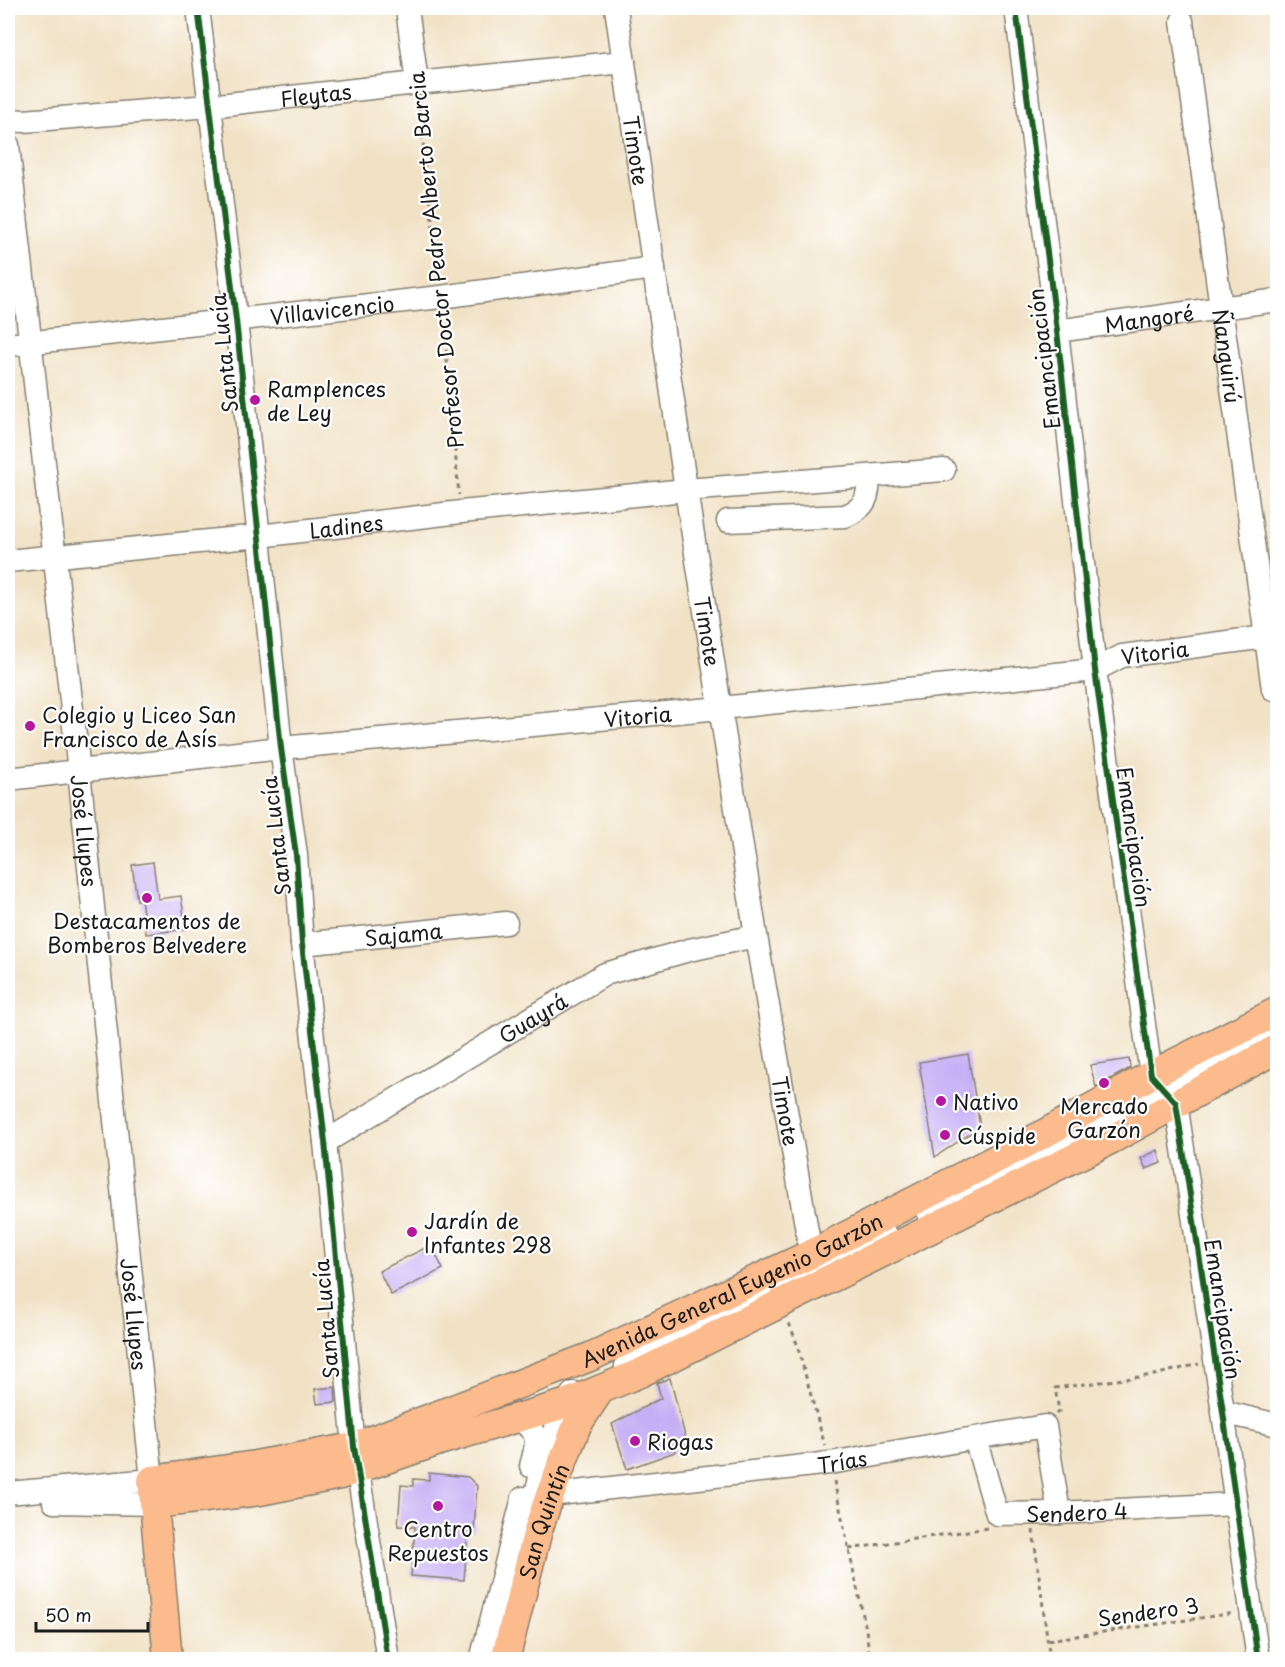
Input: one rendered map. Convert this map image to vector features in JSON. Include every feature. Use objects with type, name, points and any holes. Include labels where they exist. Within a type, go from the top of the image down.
[{"type":"main road","name":"Avenida General Eugenio Garzón","points":[[355,1459],[516,1418],[560,1413],[600,1390],[781,1305],[1112,1139],[1164,1089],[1278,1011]]},
{"type":"main road","name":"Avenida General Eugenio Garzón","points":[[154,1492],[260,1491],[320,1480],[355,1459],[590,1357],[811,1254],[1028,1143],[1164,1089],[1278,1048]]},
{"type":"main road","name":"San Quintín","points":[[505,1659],[538,1530],[550,1495],[577,1425],[600,1390]]},
{"type":"main road","name":"José Llupes","points":[[154,1492],[168,1659]]},
{"type":"street","name":"Santa Lucía","points":[[198,8],[236,320],[281,748],[296,855],[302,944],[325,1142],[355,1459],[388,1659]]},
{"type":"street","name":"Profesor Doctor Pedro Alberto Barcia","points":[[407,8],[417,83]]},
{"type":"street","name":"Timote","points":[[616,8],[720,708],[756,936],[811,1254]]},
{"type":"street","name":"Emancipación","points":[[1016,8],[1057,331],[1095,670],[1164,1089],[1223,1412],[1258,1659]]},
{"type":"street","name":"Ñanguirú","points":[[1182,21],[1273,689]]},
{"type":"street","name":"Fleytas","points":[[8,120],[24,121],[209,106],[624,62]]},
{"type":"street","name":"José Llupes","points":[[8,145],[79,771],[154,1492]]},
{"type":"street","name":"Villavicencio","points":[[8,345],[441,297],[654,268]]},
{"type":"street","name":"Mangoré","points":[[1057,331],[1278,300]]},
{"type":"street","name":"Ladines","points":[[8,561],[686,490],[944,470]]},
{"type":"street","points":[[728,521],[845,516],[857,511],[865,503],[869,493],[870,476]]},
{"type":"street","name":"Vitoria","points":[[8,779],[281,748],[720,708],[1095,670],[1122,656],[1266,637]]},
{"type":"street","name":"Sajama","points":[[302,944],[506,923]]},
{"type":"street","name":"Guayrá","points":[[325,1142],[604,974],[689,950],[756,936]]},
{"type":"street","name":"Avenida General Eugenio Garzón","points":[[560,1413],[569,1397],[584,1385],[936,1211],[1278,1030]]},
{"type":"street","name":"Avenida General Eugenio Garzón","points":[[355,1459],[541,1398],[590,1370],[644,1347],[655,1348]]},
{"type":"street","points":[[1223,1412],[1278,1425]]},
{"type":"street","name":"San Quintín","points":[[493,1659],[539,1482],[560,1413]]},
{"type":"street","name":"San Quintín","points":[[481,1659],[537,1443],[533,1431],[516,1418]]},
{"type":"street","points":[[1045,1426],[1059,1513]]},
{"type":"street","name":"Trías","points":[[550,1495],[830,1463],[1045,1426]]},
{"type":"street","name":"Sendero 4","points":[[975,1438],[997,1514],[1236,1504]]},
{"type":"street","points":[[8,1493],[154,1492]]},
{"type":"street","points":[[8,1504],[72,1502],[154,1492]]},
{"type":"path","points":[[781,1305],[796,1341],[830,1463],[866,1629],[870,1659]]},
{"type":"path","points":[[1030,1513],[1050,1659]]},
{"type":"path","points":[[849,1549],[991,1528]]},
{"type":"building","name":"Destacamentos de Bomberos Belvedere","points":[[153,862],[158,899],[181,896],[186,929],[146,934],[141,899],[137,900],[132,865]]},
{"type":"building","name":"Nativo","points":[[968,1054],[980,1127],[935,1157],[919,1062]]},
{"type":"building","name":"Mercado Garzón","points":[[1129,1059],[1130,1068],[1096,1087],[1090,1065]]},
{"type":"building","points":[[1158,1150],[1161,1163],[1146,1169],[1141,1158]]},
{"type":"building","points":[[431,1245],[443,1269],[391,1295],[379,1271]]},
{"type":"building","points":[[670,1378],[687,1444],[674,1447],[675,1452],[627,1469],[612,1424],[661,1398],[657,1383]]},
{"type":"building","points":[[335,1387],[336,1402],[317,1404],[315,1389]]},
{"type":"building","points":[[429,1473],[468,1477],[477,1486],[474,1531],[468,1531],[464,1580],[411,1576],[415,1527],[398,1526],[401,1485],[413,1486],[413,1479],[429,1480]]},
{"type":"cycle path","points":[[198,8],[236,320],[281,748],[296,855],[302,944],[325,1142],[354,1447],[388,1660]]},
{"type":"cycle path","points":[[1016,8],[1057,331],[1095,670],[1151,1075],[1176,1103],[1258,1660]]},
{"type":"place","name":"Ramplences de Ley","points":[[255,400]]},
{"type":"place","name":"Colegio y Liceo San Francisco de Asís","points":[[30,726]]},
{"type":"place","name":"Destacamentos de Bomberos Belvedere","points":[[147,898]]},
{"type":"place","name":"Mercado Garzón","points":[[1104,1083]]},
{"type":"place","name":"Nativo","points":[[941,1101]]},
{"type":"place","name":"Cúspide","points":[[945,1135]]},
{"type":"place","name":"Jardín de Infantes 298","points":[[412,1232]]},
{"type":"place","name":"Riogas","points":[[635,1441]]},
{"type":"place","name":"Centro Repuestos","points":[[438,1506]]}]
